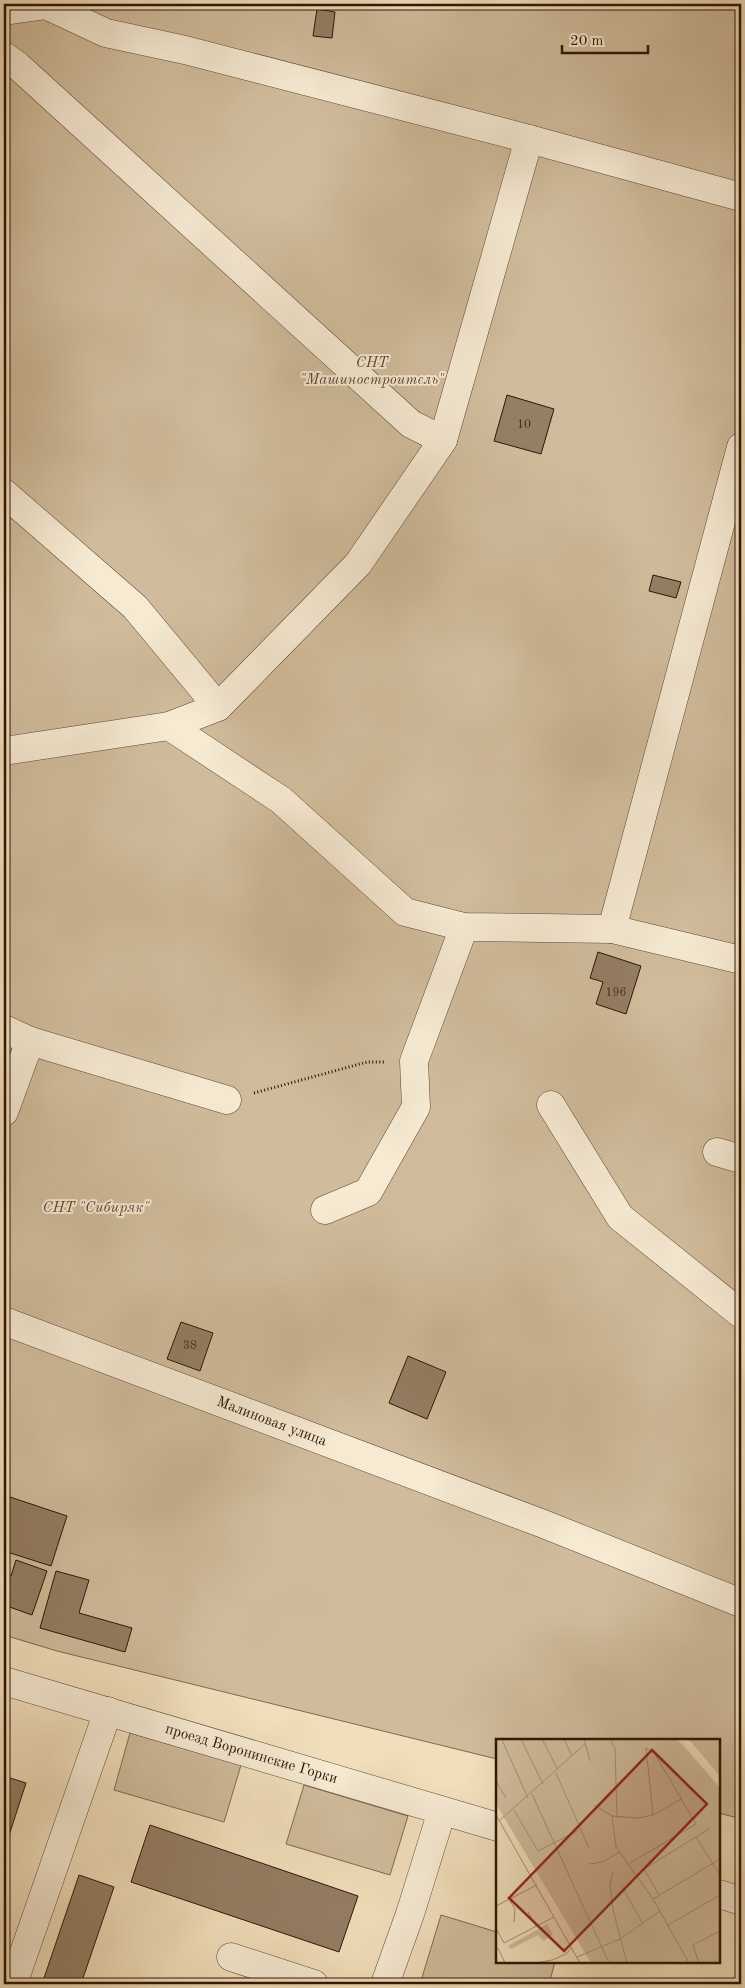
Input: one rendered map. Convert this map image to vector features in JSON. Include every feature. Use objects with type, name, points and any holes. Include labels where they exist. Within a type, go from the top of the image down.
[{"type":"street","points":[[4,11],[46,6],[106,33],[184,50],[529,139],[741,197]]},
{"type":"street","points":[[4,56],[411,424],[443,440]]},
{"type":"street","points":[[4,751],[169,726],[218,707],[358,564],[443,440],[529,139]]},
{"type":"street","points":[[612,929],[741,447]]},
{"type":"street","points":[[4,493],[134,607],[218,707]]},
{"type":"street","points":[[169,726],[281,800],[405,912],[464,927],[612,929],[741,960]]},
{"type":"street","points":[[325,1210],[368,1192],[416,1106],[414,1062],[464,927]]},
{"type":"street","points":[[4,1029],[30,1041],[227,1100]]},
{"type":"street","points":[[4,1112],[30,1041]]},
{"type":"street","points":[[551,1105],[620,1217],[741,1314]]},
{"type":"street","name":"Малиновая улица","points":[[4,1321],[541,1523],[741,1604]]},
{"type":"street","name":"проезд Воронинские Горки","points":[[4,1682],[496,1826]]},
{"type":"street","points":[[13,1984],[108,1711]]},
{"type":"street","points":[[385,1984],[410,1914],[442,1811]]},
{"type":"street","points":[[720,1894],[741,1901]]},
{"type":"street","points":[[230,1957],[314,1984]]},
{"type":"path","points":[[227,1100],[367,1062],[414,1062]]},
{"type":"green space","points":[[4,4],[741,4],[741,1819],[720,1813],[720,1739],[496,1739],[496,1759],[57,1651],[4,1635]]},
{"type":"green space","points":[[130,1733],[241,1765],[224,1822],[114,1790]]},
{"type":"green space","points":[[304,1785],[408,1816],[390,1875],[286,1844]]},
{"type":"green space","points":[[441,1915],[496,1932],[496,1963],[555,1963],[549,1984],[420,1984]]},
{"type":"building","points":[[317,9],[335,12],[332,38],[313,36]]},
{"type":"building","points":[[507,395],[554,409],[541,454],[494,441]]},
{"type":"building","points":[[653,575],[681,582],[676,598],[649,591]]},
{"type":"building","points":[[598,952],[641,966],[626,1014],[596,1004],[603,982],[590,978]]},
{"type":"building","points":[[181,1322],[213,1333],[200,1371],[167,1359]]},
{"type":"building","points":[[408,1356],[446,1372],[427,1419],[389,1403]]},
{"type":"building","points":[[4,1495],[67,1516],[51,1566],[4,1551]]},
{"type":"building","points":[[16,1560],[47,1571],[32,1615],[4,1605],[4,1574],[11,1576]]},
{"type":"building","points":[[56,1571],[89,1580],[79,1613],[132,1628],[125,1652],[40,1628]]},
{"type":"building","points":[[4,1776],[26,1783],[4,1851]]},
{"type":"building","points":[[150,1825],[358,1896],[339,1952],[131,1882]]},
{"type":"building","points":[[79,1875],[114,1887],[81,1984],[42,1984]]},
{"type":"building","points":[[567,1980],[580,1984],[566,1984]]},
{"type":"park label","name":"СНТ \"Машиностроитель\"","points":[[372,372]]},
{"type":"park label","name":"СНТ \"Сибиряк\"","points":[[96,1208]]}]
